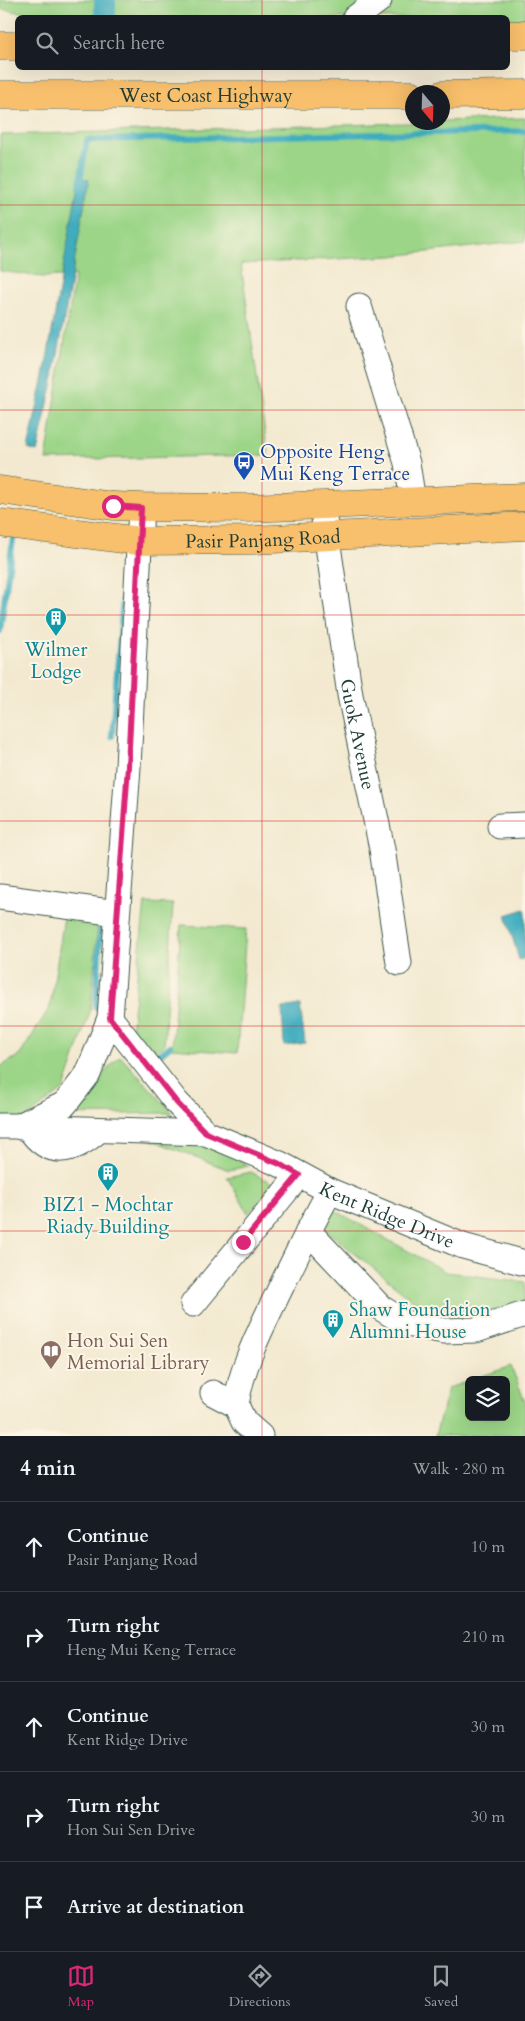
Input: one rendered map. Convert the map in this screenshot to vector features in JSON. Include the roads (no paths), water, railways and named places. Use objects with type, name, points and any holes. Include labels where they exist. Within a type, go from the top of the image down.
[{"type":"main road","points":[[510,35],[525,35]]},
{"type":"main road","points":[[0,46],[15,46]]},
{"type":"main road","points":[[450,95],[525,94]]},
{"type":"main road","name":"West Coast Highway","points":[[0,95],[405,95]]},
{"type":"main road","name":"Pasir Panjang Road","points":[[0,490],[113,506],[141,508],[246,508],[525,497]]},
{"type":"main road","name":"Pasir Panjang Road","points":[[0,524],[139,541],[253,540],[525,526]]},
{"type":"street","points":[[359,15],[379,0]]},
{"type":"street","points":[[359,306],[407,463],[413,502]]},
{"type":"street","name":"Guok Avenue","points":[[322,505],[350,695],[382,849],[399,963]]},
{"type":"street","points":[[15,1127],[65,1104],[88,1074],[110,1018],[128,766],[141,508]]},
{"type":"street","points":[[500,826],[525,825]]},
{"type":"street","points":[[0,897],[117,913]]},
{"type":"street","points":[[110,1018],[177,1103],[206,1133]]},
{"type":"street","name":"Kent Ridge Drive","points":[[15,1127],[206,1133],[280,1164],[330,1191],[463,1246],[525,1263]]},
{"type":"street","points":[[192,1304],[299,1175]]},
{"type":"street","points":[[260,1436],[244,1422],[236,1405],[238,1388],[251,1352],[308,1231],[330,1191]]},
{"type":"street","points":[[308,1231],[381,1308],[407,1324],[444,1331],[476,1330],[525,1314]]},
{"type":"street","points":[[212,1393],[236,1405]]},
{"type":"water","points":[[79,178],[89,179],[54,377],[37,452],[28,449],[44,376]]},
{"type":"water","points":[[525,909],[525,958],[519,960],[506,915]]},
{"type":"water","points":[[300,1005],[305,1043],[284,1046],[282,1008]]},
{"type":"waterway","points":[[105,0],[105,15]]},
{"type":"waterway","points":[[79,187],[87,140],[525,131]]},
{"type":"waterway","points":[[0,631],[13,539]]},
{"type":"waterway","points":[[112,736],[125,571]]},
{"type":"waterway","points":[[96,1008],[101,920]]},
{"type":"waterway","points":[[153,1060],[170,1046]]},
{"type":"place","name":"Opposite Heng Mui Keng Terrace","points":[[244,481]]},
{"type":"place","name":"Wilmer Lodge","points":[[56,637]]},
{"type":"place","name":"BIZ1 - Mochtar Riady Building","points":[[108,1192]]},
{"type":"place","name":"Shaw Foundation Alumni House","points":[[333,1339]]},
{"type":"place","name":"Hon Sui Sen Memorial Library","points":[[51,1370]]}]
